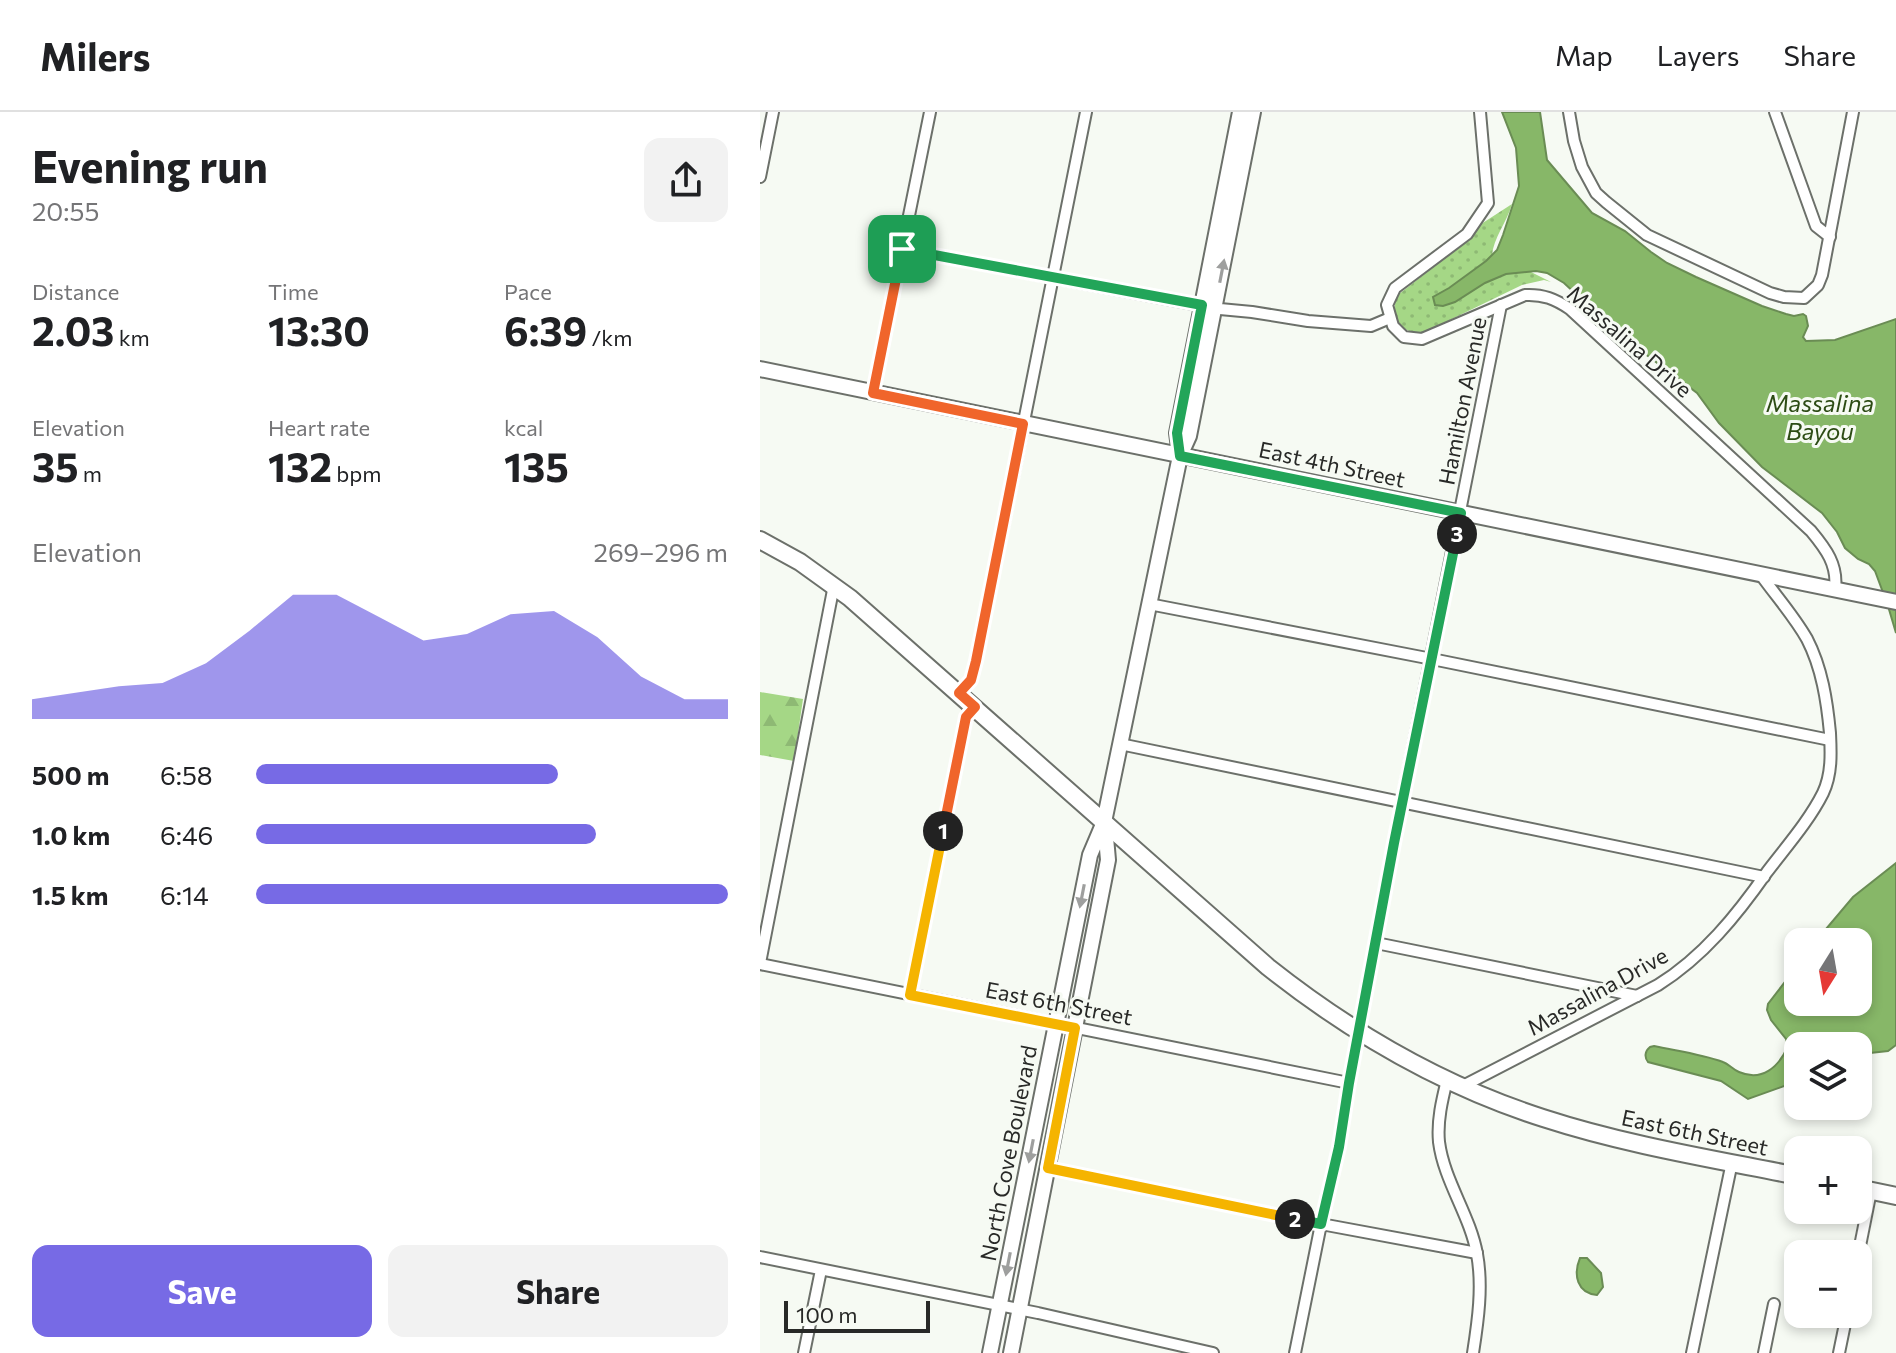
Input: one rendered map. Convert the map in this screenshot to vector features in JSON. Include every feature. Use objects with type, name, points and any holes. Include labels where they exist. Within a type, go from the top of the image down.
[{"type":"main road","name":"East 6th Street","points":[[760,540],[834,585],[1268,967],[1359,1032],[1454,1083],[1564,1125],[1784,1173]]},
{"type":"main road","points":[[1872,1192],[1896,1196]]},
{"type":"street","points":[[760,177],[773,112]]},
{"type":"street","points":[[873,393],[930,112]]},
{"type":"street","points":[[959,693],[971,680],[976,661],[1086,112]]},
{"type":"street","name":"North Cove Boulevard","points":[[990,1353],[1090,855],[1104,822],[1180,456],[1189,436],[1240,112]]},
{"type":"street","name":"North Cove Boulevard","points":[[1208,307],[1253,112]]},
{"type":"street","points":[[902,249],[1208,307],[1371,326],[1390,318],[1387,305],[1395,288],[1467,234],[1488,203],[1480,112]]},
{"type":"street","points":[[1569,112],[1582,167],[1596,193],[1647,235],[1770,293],[1804,298],[1818,285],[1822,275],[1853,112]]},
{"type":"street","points":[[1775,112],[1816,226],[1830,237]]},
{"type":"street","name":"Massalina Drive","points":[[1390,318],[1404,337],[1422,339],[1525,295],[1539,294],[1555,299],[1570,309],[1811,531],[1832,560],[1836,575],[1835,589]]},
{"type":"street","name":"Hamilton Avenue","points":[[1295,1353],[1339,1147],[1501,305]]},
{"type":"street","name":"East 4th Street","points":[[760,369],[1896,602]]},
{"type":"street","name":"Massalina Drive","points":[[1454,1083],[1637,996],[1676,974],[1705,948],[1764,877],[1811,812],[1823,791],[1830,767],[1824,690],[1814,655],[1800,629],[1761,575]]},
{"type":"street","points":[[760,964],[834,585]]},
{"type":"street","points":[[1149,604],[1830,740]]},
{"type":"street","points":[[910,995],[966,717],[975,707]]},
{"type":"street","points":[[1120,744],[1764,877]]},
{"type":"street","name":"North Cove Boulevard","points":[[1011,1353],[1108,860],[1104,822]]},
{"type":"street","points":[[1376,943],[1637,996]]},
{"type":"street","name":"East 6th Street","points":[[760,964],[1349,1083]]},
{"type":"street","points":[[1454,1083],[1439,1117],[1439,1145],[1477,1253],[1479,1317],[1473,1353]]},
{"type":"street","points":[[1692,1353],[1732,1162]]},
{"type":"street","points":[[1048,1168],[1477,1253]]},
{"type":"street","points":[[760,1257],[1020,1309],[1213,1353]]},
{"type":"street","points":[[804,1353],[821,1270]]},
{"type":"street","points":[[1764,1353],[1774,1304]]},
{"type":"street","points":[[1839,1353],[1844,1328]]},
{"type":"green space","points":[[1512,204],[1494,245],[1492,260],[1521,267],[1551,282],[1544,280],[1522,285],[1423,333],[1402,327],[1394,309],[1399,294],[1463,244],[1478,226]]},
{"type":"green space","points":[[760,692],[803,699],[794,761],[760,755]]},
{"type":"water","name":"Massalina Bayou","points":[[1502,112],[1540,112],[1547,160],[1592,213],[1625,231],[1667,263],[1696,277],[1762,306],[1794,316],[1803,314],[1808,326],[1803,337],[1806,341],[1835,340],[1896,319],[1896,633],[1875,571],[1845,548],[1822,513],[1762,467],[1719,423],[1697,393],[1620,335],[1564,283],[1547,273],[1536,271],[1506,274],[1455,302],[1435,305],[1433,297],[1486,261],[1497,250],[1503,235],[1519,186],[1516,148]]},
{"type":"water","points":[[1896,863],[1896,1045],[1888,1051],[1872,1053],[1872,1032],[1784,1032],[1784,1036],[1767,1010],[1784,983],[1784,1016],[1872,1016],[1872,928],[1827,928],[1853,897]]},
{"type":"water","points":[[1654,1046],[1698,1055],[1725,1063],[1747,1075],[1769,1071],[1784,1053],[1784,1086],[1748,1099],[1721,1081],[1648,1062],[1646,1052]]},
{"type":"water","points":[[1580,1258],[1587,1258],[1601,1273],[1603,1287],[1597,1295],[1585,1291],[1578,1282]]},
{"type":"route","points":[[902,249],[1202,305],[1177,433],[1180,456],[1461,513],[1394,843],[1339,1147],[1321,1224],[1048,1168],[1075,1028],[910,995],[966,717],[975,707],[959,693],[971,680],[976,661],[1023,424],[873,393],[902,249]]}]
